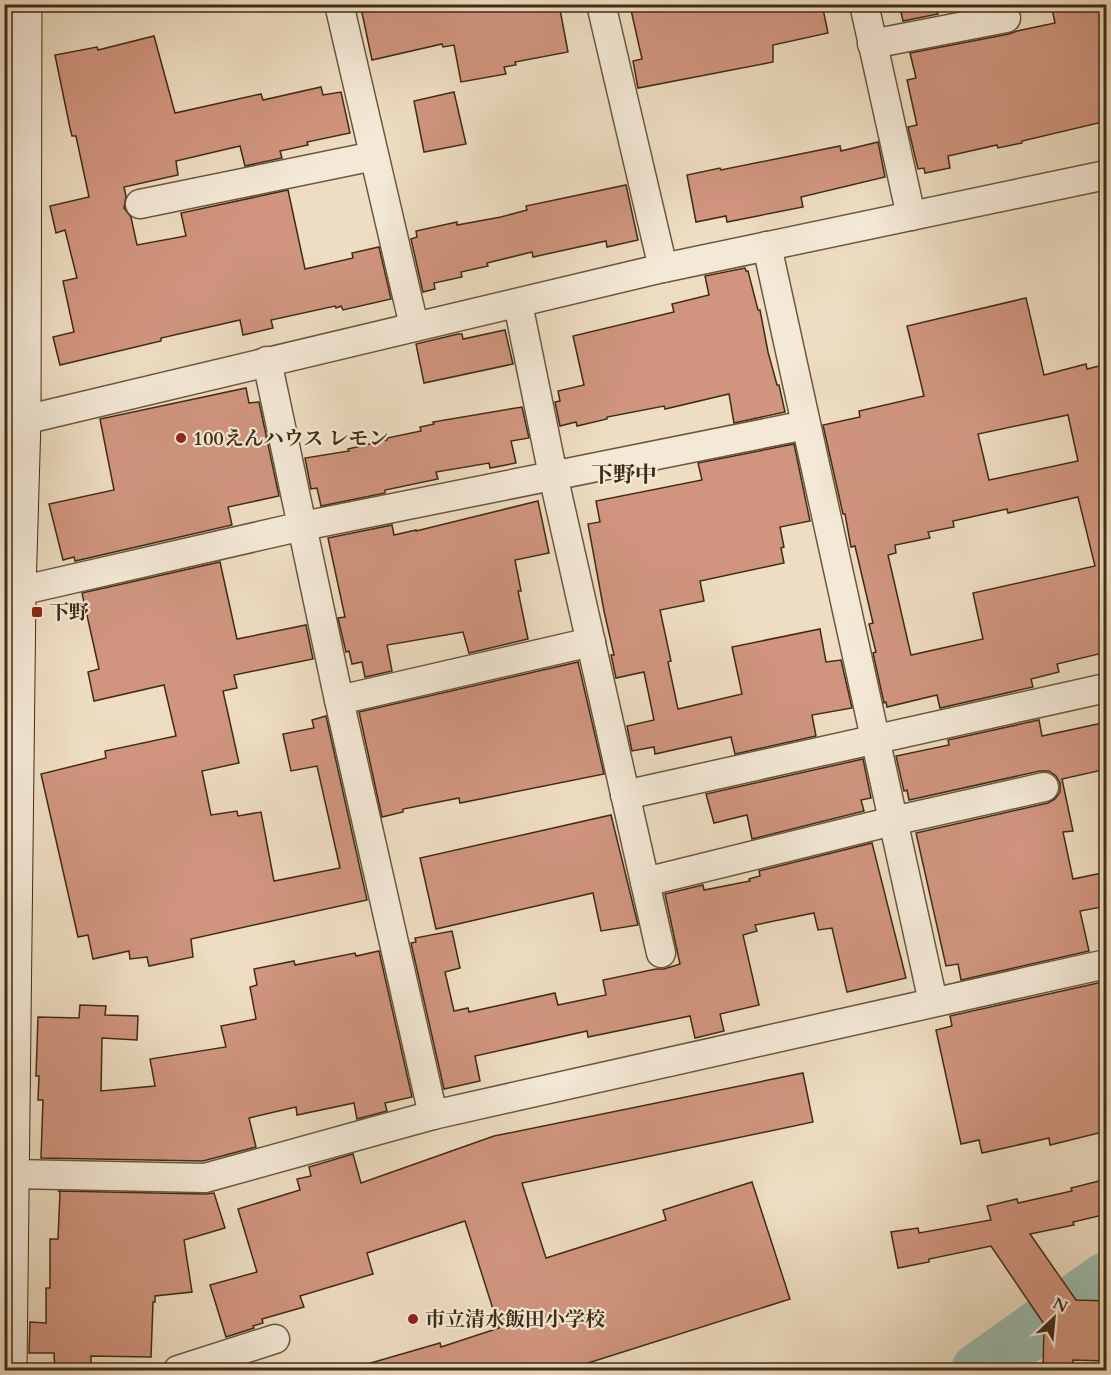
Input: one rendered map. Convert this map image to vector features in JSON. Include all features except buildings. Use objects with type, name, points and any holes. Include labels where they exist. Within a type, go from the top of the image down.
[{"type":"street","points":[[10,1371],[19,591],[14,423],[25,4]]},
{"type":"street","points":[[339,4],[414,326]]},
{"type":"street","points":[[601,4],[663,268]]},
{"type":"street","points":[[864,4],[911,216]]},
{"type":"street","points":[[872,44],[1006,18]]},
{"type":"street","points":[[140,204],[374,156]]},
{"type":"street","points":[[14,423],[663,268],[1107,175]]},
{"type":"street","points":[[767,246],[933,1002]]},
{"type":"street","points":[[518,304],[553,475],[661,953]]},
{"type":"street","points":[[267,361],[339,700],[433,1115]]},
{"type":"street","points":[[19,591],[303,526],[806,425]]},
{"type":"street","points":[[339,700],[591,642]]},
{"type":"street","points":[[625,795],[1107,688]]},
{"type":"street","points":[[645,882],[893,821],[1044,787]]},
{"type":"street","points":[[13,1174],[205,1178],[433,1115],[1107,963]]},
{"type":"street","points":[[178,1371],[275,1339]]},
{"type":"waterway","points":[[978,1370],[1106,1279]]},
{"type":"place","name":"100えんハウス レモン","points":[[181,438]]},
{"type":"place","name":"下野","points":[[37,612]]},
{"type":"place","name":"市立清水飯田小学校","points":[[413,1319]]},
{"type":"district","name":"下野中","points":[[624,474]]}]
